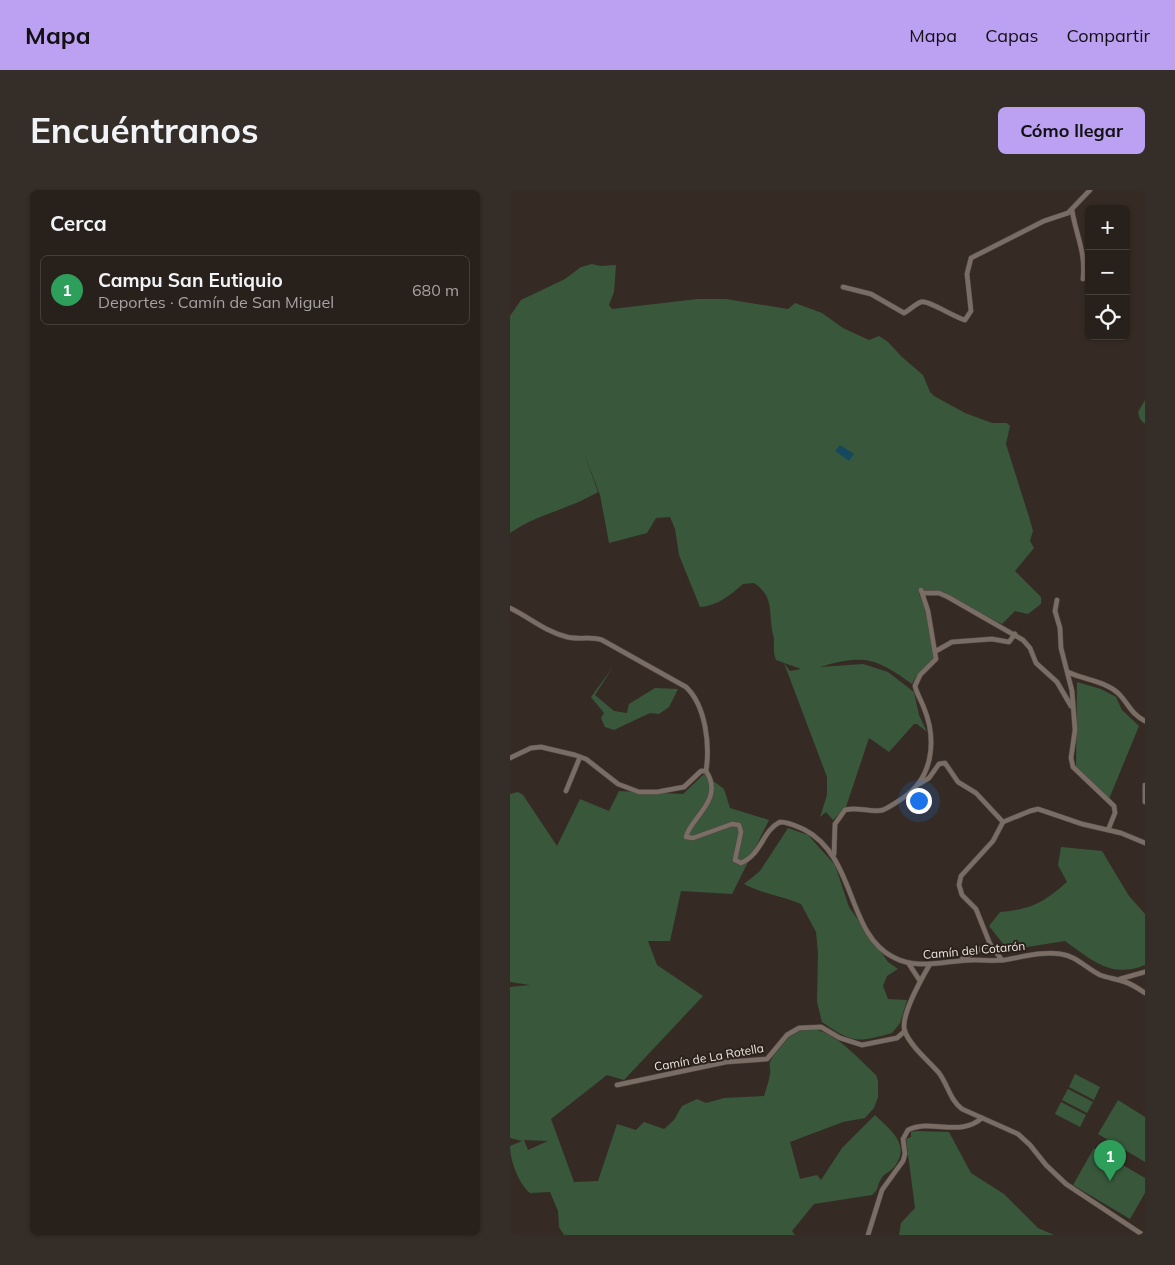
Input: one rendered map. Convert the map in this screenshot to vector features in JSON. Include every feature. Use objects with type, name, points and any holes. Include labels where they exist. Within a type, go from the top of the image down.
[{"type":"street","points":[[843,287],[871,294],[904,313],[919,302],[925,302],[948,314],[965,320],[971,311],[968,274],[971,258],[1044,221],[1072,210],[1090,190]]},
{"type":"street","points":[[1072,210],[1080,239],[1084,267],[1082,279]]},
{"type":"street","points":[[919,784],[930,759],[932,746],[925,708],[915,686],[920,675],[936,659],[936,651],[922,592],[944,595],[1015,634],[1027,644],[1036,663],[1057,682],[1071,707]]},
{"type":"street","points":[[1057,600],[1055,611],[1068,672],[1075,730],[1073,767],[1114,806],[1115,813],[1108,830]]},
{"type":"street","points":[[510,608],[560,635],[602,640],[686,687],[695,697],[703,719],[707,741],[706,771],[701,771],[684,787],[657,792],[639,792],[618,784],[580,757],[541,747],[530,748],[510,758]]},
{"type":"street","points":[[936,651],[952,642],[992,640],[1005,642],[1015,634]]},
{"type":"street","points":[[1068,672],[1119,694],[1130,710],[1145,721]]},
{"type":"street","points":[[566,791],[580,757]]},
{"type":"street","points":[[834,855],[835,824],[845,810],[884,810],[929,778],[939,764],[945,763],[958,782],[978,794],[1003,822]]},
{"type":"street","name":"Camín del Cotarón","points":[[706,771],[711,786],[710,798],[705,809],[686,837],[693,838],[732,824],[739,825],[741,832],[735,860],[740,863],[755,854],[776,824],[785,822],[816,836],[834,855],[870,935],[880,949],[891,957],[909,964],[930,964],[1002,960],[1046,952],[1060,954],[1080,961],[1102,976],[1118,980],[1145,993]]},
{"type":"street","points":[[1145,785],[1145,802]]},
{"type":"street","points":[[1002,960],[990,944],[976,909],[962,895],[959,885],[961,876],[992,841],[1003,822],[1030,810],[1038,810],[1108,830],[1145,843]]},
{"type":"street","points":[[960,961],[990,944]]},
{"type":"street","points":[[909,964],[920,981]]},
{"type":"street","points":[[930,964],[907,1010],[904,1025],[905,1031],[922,1056],[938,1072],[958,1105],[1018,1134],[1030,1144],[1066,1184],[1142,1235]]},
{"type":"street","points":[[1118,980],[1145,972]]},
{"type":"street","name":"Camín de La Rotella","points":[[617,1085],[726,1062],[766,1059],[788,1035],[799,1028],[821,1027],[840,1038],[862,1045],[897,1038],[905,1031]]},
{"type":"street","points":[[868,1235],[882,1190],[903,1161],[905,1148],[903,1139],[908,1130],[920,1127],[960,1129],[982,1118]]},
{"type":"green space","points":[[592,264],[600,266],[616,265],[614,292],[609,305],[612,309],[697,299],[726,299],[788,309],[795,303],[822,313],[843,328],[869,340],[879,336],[888,342],[923,375],[930,392],[934,396],[965,413],[992,423],[1007,423],[1010,426],[1006,444],[1033,531],[1030,541],[1034,548],[1015,571],[1041,597],[1041,604],[1028,614],[1015,611],[1002,624],[957,602],[949,595],[940,591],[922,590],[919,594],[926,611],[934,659],[917,675],[912,684],[889,669],[869,661],[848,661],[820,667],[863,664],[888,672],[914,692],[919,715],[927,732],[917,724],[914,724],[889,752],[869,738],[846,807],[833,820],[826,812],[820,817],[827,795],[827,777],[784,663],[790,671],[801,669],[776,660],[769,603],[760,588],[754,583],[743,584],[729,596],[718,602],[700,607],[679,555],[675,529],[670,517],[656,518],[647,533],[609,543],[600,495],[584,453],[598,492],[520,526],[510,533],[510,316],[521,300],[565,279],[581,267]]},
{"type":"green space","points":[[1145,400],[1145,424],[1140,419],[1138,412]]},
{"type":"green space","points":[[613,667],[595,695],[614,711],[627,713],[629,704],[655,688],[678,689],[669,707],[659,714],[650,713],[614,730],[605,727],[601,718],[604,713],[591,697]]},
{"type":"green space","points":[[1077,682],[1101,689],[1116,697],[1122,710],[1139,726],[1109,799],[1076,767]]},
{"type":"green space","points":[[704,774],[724,789],[730,808],[769,820],[732,894],[681,891],[670,941],[648,941],[657,965],[703,996],[624,1080],[607,1075],[551,1119],[574,1182],[598,1181],[617,1124],[636,1130],[644,1122],[664,1129],[674,1120],[682,1106],[697,1099],[706,1103],[724,1098],[764,1096],[770,1077],[772,1057],[796,1033],[808,1029],[820,1031],[833,1037],[876,1075],[878,1097],[874,1108],[865,1118],[843,1122],[790,1142],[800,1179],[817,1175],[821,1180],[842,1148],[875,1115],[897,1138],[901,1151],[894,1168],[882,1177],[876,1191],[872,1195],[814,1204],[792,1231],[795,1235],[564,1235],[559,1227],[558,1211],[550,1192],[530,1193],[526,1189],[516,1172],[510,1152],[510,1146],[522,1141],[510,1138],[510,987],[530,985],[510,982],[510,794],[518,792],[523,795],[557,846],[580,799],[609,811],[619,791],[683,794]],"holes":[[[524,1140],[548,1141],[528,1150]]]},
{"type":"green space","points":[[788,828],[808,835],[835,865],[849,907],[888,962],[898,969],[887,976],[883,986],[888,999],[907,1000],[900,1023],[892,1033],[871,1038],[855,1039],[841,1034],[822,1022],[817,1002],[818,953],[816,932],[801,904],[744,884],[760,871]]},
{"type":"green space","points":[[1061,847],[1102,851],[1129,896],[1145,914],[1145,965],[1133,969],[1112,969],[1093,961],[1065,941],[1008,950],[989,926],[1000,912],[1021,909],[1036,904],[1067,882],[1058,865]]},
{"type":"green space","points":[[1075,1074],[1100,1087],[1094,1100],[1069,1087]]},
{"type":"green space","points":[[1068,1089],[1093,1102],[1087,1113],[1062,1100]]},
{"type":"green space","points":[[1118,1100],[1145,1117],[1145,1162],[1098,1134]]},
{"type":"green space","points":[[1061,1102],[1086,1115],[1080,1127],[1055,1114]]},
{"type":"green space","points":[[911,1132],[949,1132],[971,1173],[1004,1194],[1038,1228],[1054,1235],[899,1235],[901,1223],[915,1208],[906,1139],[911,1137]]},
{"type":"green space","points":[[1094,1148],[1145,1178],[1145,1193],[1130,1219],[1073,1185]]},
{"type":"water","points":[[840,445],[854,454],[849,461],[835,451]]},
{"type":"place","name":"Campu San Eutiquio","points":[[1110,1181]]}]
